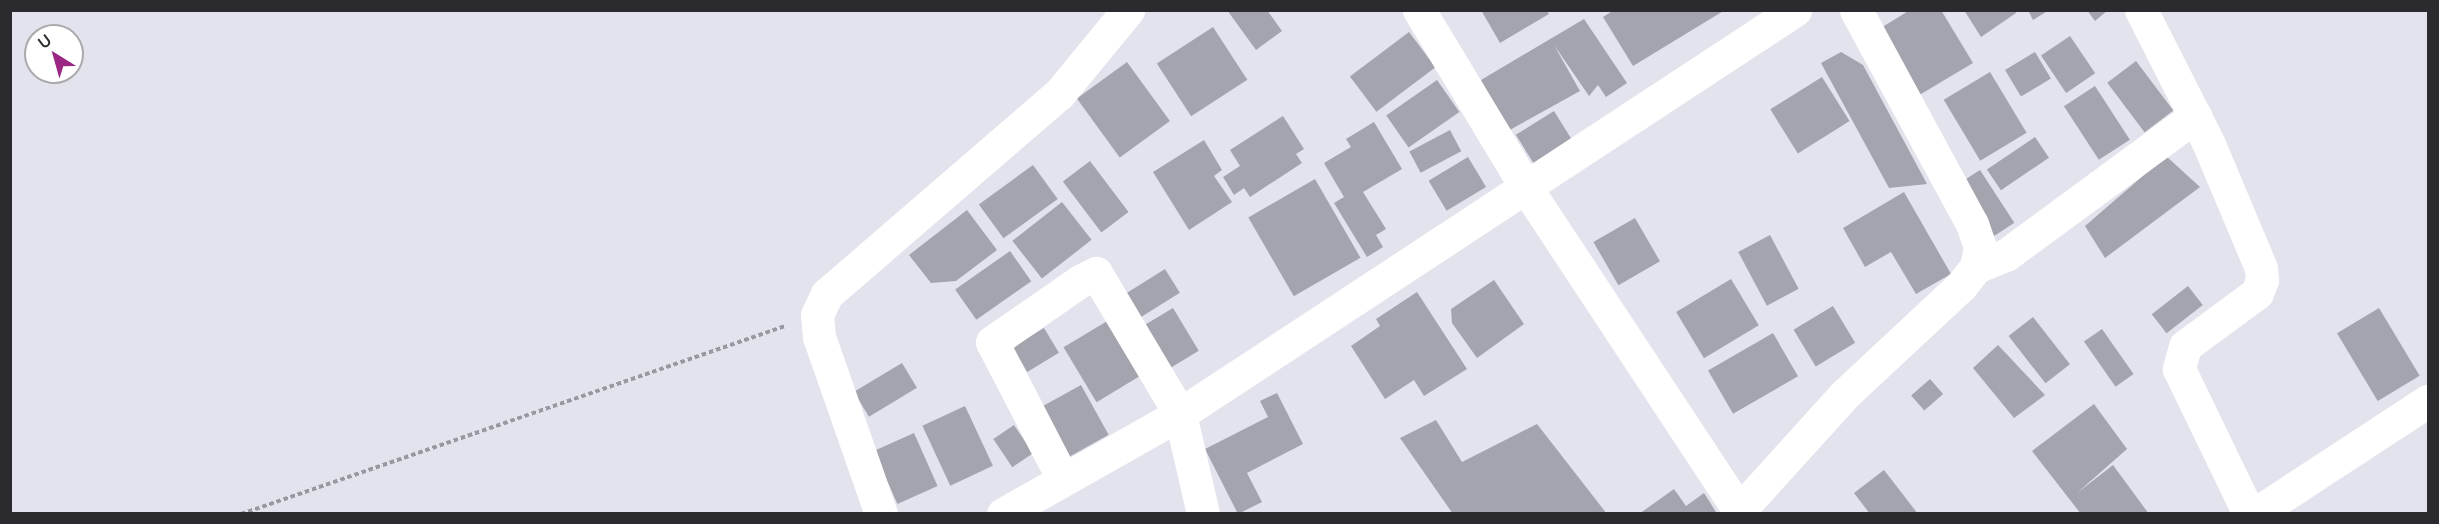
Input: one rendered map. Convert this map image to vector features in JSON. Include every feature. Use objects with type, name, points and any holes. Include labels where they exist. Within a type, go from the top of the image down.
[{"type":"street","points":[[881,513],[819,338],[817,315],[827,294],[853,269],[1059,94],[1128,10]]},
{"type":"street","points":[[1419,10],[1525,186],[1740,512],[1844,395],[1961,286],[1976,267],[1980,247],[1972,224],[1856,10]]},
{"type":"street","points":[[1003,513],[1062,477],[1180,414],[1795,10]]},
{"type":"street","points":[[2141,10],[2195,116],[2256,252],[2262,280],[2250,301],[2185,346],[2178,369],[2249,513]]},
{"type":"street","points":[[1976,267],[2014,250],[2195,116]]},
{"type":"street","points":[[1062,477],[992,342],[1080,280],[1096,273],[1180,414],[1203,513]]},
{"type":"street","points":[[2255,513],[2428,400]]},
{"type":"path","points":[[241,513],[817,315]]},
{"type":"building","points":[[1227,10],[1267,10],[1282,31],[1256,50]]},
{"type":"building","points":[[1481,10],[1546,10],[1549,14],[1500,43]]},
{"type":"building","points":[[1614,10],[1725,10],[1633,66],[1603,17]]},
{"type":"building","points":[[1910,10],[1941,10],[1973,63],[1916,97],[1876,31]]},
{"type":"building","points":[[1964,10],[2015,10],[2016,13],[1981,37]]},
{"type":"building","points":[[2028,10],[2049,10],[2033,20]]},
{"type":"building","points":[[2087,10],[2108,10],[2095,21]]},
{"type":"building","points":[[1584,19],[1627,83],[1606,97],[1598,85],[1589,96],[1554,45],[1580,91],[1508,131],[1481,80]]},
{"type":"building","points":[[1213,27],[1247,80],[1191,116],[1157,63]]},
{"type":"building","points":[[1409,32],[1435,67],[1376,112],[1350,77]]},
{"type":"building","points":[[2070,36],[2095,73],[2066,93],[2041,56]]},
{"type":"building","points":[[1841,52],[1863,65],[1927,184],[1889,188],[1821,63]]},
{"type":"building","points":[[2035,52],[2051,79],[2021,97],[2005,70]]},
{"type":"building","points":[[2136,61],[2173,111],[2145,132],[2107,83]]},
{"type":"building","points":[[1127,62],[1170,121],[1120,158],[1077,98]]},
{"type":"building","points":[[1990,72],[2027,133],[1980,161],[1944,100]]},
{"type":"building","points":[[1822,77],[1850,121],[1798,153],[1770,109]]},
{"type":"building","points":[[1437,80],[1459,112],[1409,148],[1386,116]]},
{"type":"building","points":[[2095,86],[2130,140],[2099,160],[2064,106]]},
{"type":"building","points":[[1554,111],[1576,146],[1538,170],[1516,135]]},
{"type":"building","points":[[1283,116],[1304,149],[1296,154],[1302,163],[1250,197],[1244,188],[1234,195],[1223,177],[1240,166],[1230,150]]},
{"type":"building","points":[[1374,122],[1402,169],[1363,192],[1386,229],[1376,235],[1383,247],[1367,257],[1334,203],[1344,197],[1324,163],[1351,147],[1346,139]]},
{"type":"building","points":[[1450,130],[1461,151],[1421,173],[1409,152]]},
{"type":"building","points":[[2035,137],[2049,158],[2001,190],[1987,169]]},
{"type":"building","points":[[1204,140],[1222,170],[1214,176],[1232,202],[1189,230],[1153,172]]},
{"type":"building","points":[[2166,156],[2200,187],[2105,258],[2085,226]]},
{"type":"building","points":[[1468,157],[1486,187],[1447,211],[1429,181]]},
{"type":"building","points":[[1090,161],[1129,212],[1101,233],[1063,181]]},
{"type":"building","points":[[1033,165],[1058,199],[1003,238],[979,204]]},
{"type":"building","points":[[1980,170],[2014,223],[1994,236],[1960,183]]},
{"type":"building","points":[[1315,179],[1360,258],[1294,296],[1248,218]]},
{"type":"building","points":[[1904,192],[1951,274],[1916,294],[1891,252],[1865,267],[1843,228]]},
{"type":"building","points":[[1062,202],[1092,240],[1042,279],[1012,241]]},
{"type":"building","points":[[967,210],[997,250],[956,281],[931,283],[909,255]]},
{"type":"building","points":[[1635,218],[1660,261],[1618,285],[1593,242]]},
{"type":"building","points":[[1770,235],[1799,289],[1767,306],[1738,252]]},
{"type":"building","points":[[1010,251],[1031,281],[976,320],[955,289]]},
{"type":"building","points":[[1165,269],[1180,293],[1139,318],[1124,294]]},
{"type":"building","points":[[1731,279],[1759,325],[1704,358],[1676,312]]},
{"type":"building","points":[[1494,280],[1524,324],[1477,358],[1452,323],[1451,309]]},
{"type":"building","points":[[2188,286],[2203,305],[2167,333],[2152,314]]},
{"type":"building","points":[[1417,292],[1467,369],[1424,396],[1414,380],[1385,399],[1351,346],[1380,326],[1376,319]]},
{"type":"building","points":[[1833,306],[1855,343],[1816,367],[1794,330]]},
{"type":"building","points":[[1173,308],[1199,351],[1167,370],[1141,327]]},
{"type":"building","points":[[2379,308],[2420,376],[2378,401],[2337,333]]},
{"type":"building","points":[[2033,317],[2070,364],[2046,383],[2009,336]]},
{"type":"building","points":[[1109,320],[1142,375],[1097,402],[1064,347]]},
{"type":"building","points":[[1044,328],[1059,353],[1027,372],[1012,347]]},
{"type":"building","points":[[2102,329],[2134,374],[2116,387],[2084,342]]},
{"type":"building","points":[[1773,333],[1798,376],[1733,414],[1708,370]]},
{"type":"building","points":[[1998,345],[2045,395],[2014,418],[1973,368]]},
{"type":"building","points":[[902,363],[917,388],[869,417],[854,392]]},
{"type":"building","points":[[1930,379],[1943,394],[1924,410],[1911,395]]},
{"type":"building","points":[[1081,385],[1109,435],[1069,457],[1042,407]]},
{"type":"building","points":[[1277,393],[1303,444],[1247,473],[1262,502],[1238,514],[1205,449],[1268,417],[1260,401]]},
{"type":"building","points":[[2094,404],[2127,449],[2077,493],[2113,465],[2149,514],[2081,514],[2032,451]]},
{"type":"building","points":[[965,406],[993,466],[950,486],[922,426]]},
{"type":"building","points":[[1436,420],[1462,462],[1537,424],[1607,514],[1453,514],[1400,438]]},
{"type":"building","points":[[1014,425],[1033,453],[1012,467],[993,439]]},
{"type":"building","points":[[914,433],[938,486],[897,504],[874,451]]},
{"type":"building","points":[[1884,470],[1918,514],[1870,514],[1854,493]]},
{"type":"building","points":[[1674,489],[1686,506],[1704,493],[1716,512],[1639,514]]}]
